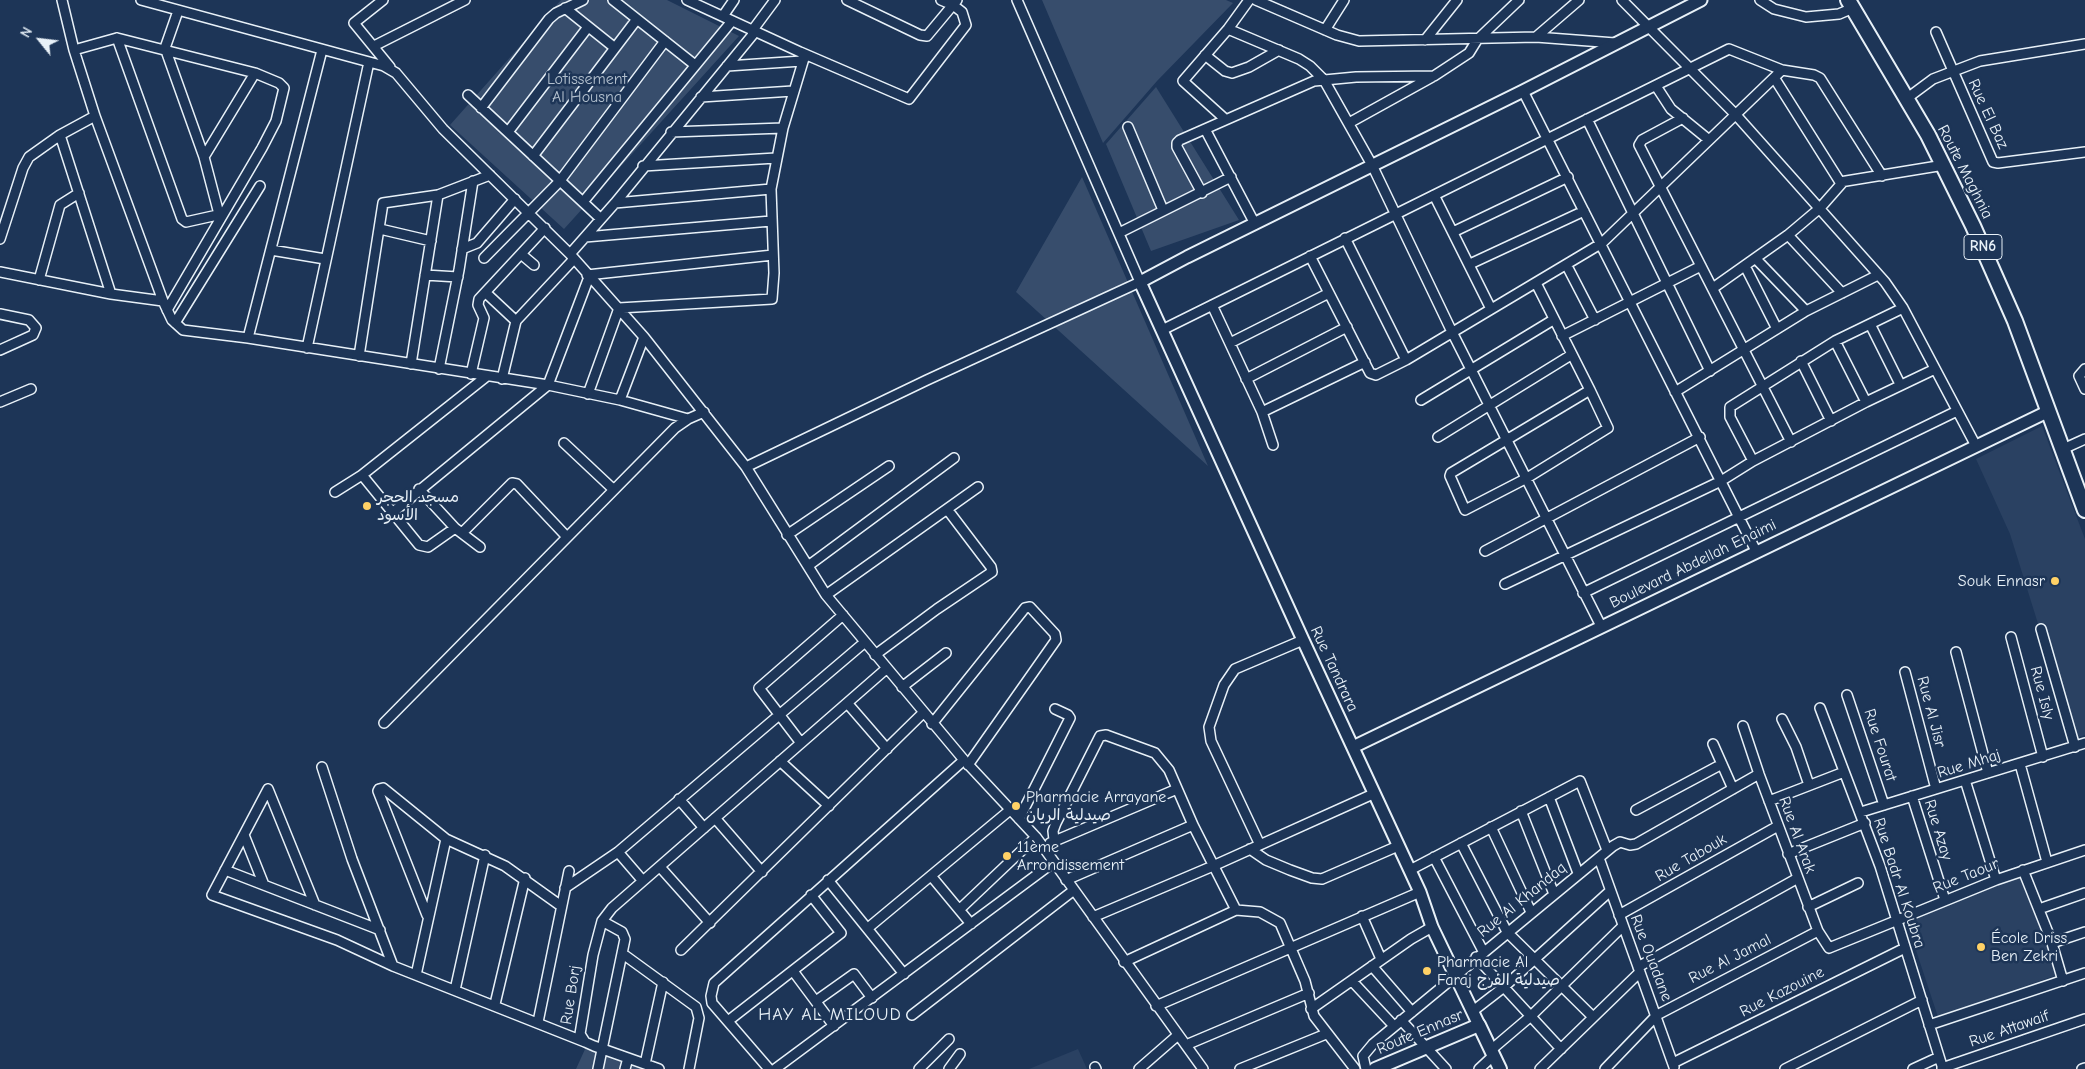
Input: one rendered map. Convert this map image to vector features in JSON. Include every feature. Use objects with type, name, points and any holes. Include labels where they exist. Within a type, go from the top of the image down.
[{"type":"main road","name":"Route Maghnia","points":[[1850,4],[1944,165],[1996,276],[2085,510]]},
{"type":"main road","name":"Route Ennasr","points":[[1374,1069],[1389,1067],[1426,1048],[1479,1025]]},
{"type":"main road","name":"Rue Tandrara","points":[[1479,1025],[1500,1069]]},
{"type":"street","points":[[62,0],[74,50],[95,116],[165,306],[175,323],[183,330],[248,338],[548,386],[620,400],[688,419]]},
{"type":"street","points":[[141,0],[369,62],[392,70]]},
{"type":"street","points":[[384,0],[354,23],[443,129],[529,212],[644,337],[746,467],[826,595],[923,714],[1036,837],[1124,962],[1203,1069]]},
{"type":"street","points":[[374,46],[465,0]]},
{"type":"street","points":[[481,108],[543,26],[556,13],[583,0]]},
{"type":"street","points":[[613,0],[695,65]]},
{"type":"street","points":[[687,0],[754,31],[804,58],[909,99],[966,24],[962,12],[949,2],[930,35],[924,36],[847,0]]},
{"type":"street","points":[[723,16],[734,0]]},
{"type":"street","points":[[502,379],[516,321],[572,257],[643,166],[727,66],[775,0]]},
{"type":"street","points":[[1017,0],[1140,282]]},
{"type":"street","points":[[1225,119],[1182,81],[1228,29],[1249,0]]},
{"type":"street","points":[[1256,0],[1325,30],[1359,41],[1477,40],[1536,37],[1615,43]]},
{"type":"street","points":[[1325,30],[1344,0]]},
{"type":"street","points":[[1425,40],[1456,0]]},
{"type":"street","points":[[1349,122],[1460,60],[1473,48],[1477,40],[1519,0]]},
{"type":"street","points":[[746,467],[927,380],[1140,282],[1701,0]]},
{"type":"street","points":[[1760,0],[1774,9],[1806,17],[1839,14],[1850,4]]},
{"type":"street","points":[[1536,37],[1575,1]]},
{"type":"street","points":[[1626,1],[1647,26],[1736,115],[1878,274],[1903,308],[1976,446]]},
{"type":"street","points":[[566,8],[615,48]]},
{"type":"street","points":[[178,11],[166,48],[204,157],[221,214]]},
{"type":"street","points":[[533,156],[637,19]]},
{"type":"street","points":[[583,202],[732,21]]},
{"type":"street","points":[[508,132],[588,27]]},
{"type":"street","points":[[1228,29],[1279,50],[1310,66],[1324,80],[1372,165],[1393,214],[1601,626]]},
{"type":"street","points":[[1936,32],[1951,71],[1980,61],[2085,44]]},
{"type":"street","points":[[74,50],[117,38],[166,48],[255,73],[280,83],[284,92],[271,132],[165,306]]},
{"type":"street","points":[[117,38],[182,219],[186,222],[221,214]]},
{"type":"street","points":[[484,258],[559,182],[666,42]]},
{"type":"street","points":[[1162,330],[1547,137],[1656,86],[1688,67],[1728,49],[1782,70],[1814,75],[1823,81],[1882,176]]},
{"type":"street","points":[[248,338],[322,50]]},
{"type":"street","points":[[1205,55],[1225,71],[1232,73],[1249,67],[1279,50]]},
{"type":"street","points":[[727,66],[804,58]]},
{"type":"street","points":[[619,308],[766,301],[772,299],[774,292],[771,190],[783,128],[804,58]]},
{"type":"street","points":[[306,348],[369,62]]},
{"type":"street","points":[[1310,256],[1372,376],[1376,375],[1406,360],[1567,266],[1602,243],[1775,79],[1782,70]]},
{"type":"street","name":"Rue El Baz","points":[[1906,99],[1933,79],[1951,71],[1993,162],[1998,163],[2085,152]]},
{"type":"street","points":[[204,157],[255,73]]},
{"type":"street","points":[[1202,193],[1177,143],[1225,119],[1303,85],[1324,80],[1434,76]]},
{"type":"street","points":[[1775,79],[1835,177],[1842,183]]},
{"type":"street","points":[[1656,86],[1671,108],[1709,140]]},
{"type":"street","points":[[701,97],[793,91]]},
{"type":"street","points":[[1523,91],[1602,243],[1630,304],[1700,437],[1756,551]]},
{"type":"street","points":[[468,96],[601,219]]},
{"type":"street","points":[[0,239],[25,163],[31,155],[60,135],[95,116]]},
{"type":"street","points":[[1683,118],[1638,143],[1791,442]]},
{"type":"street","points":[[1587,119],[1666,285],[1710,371]]},
{"type":"street","points":[[1128,127],[1163,210]]},
{"type":"street","points":[[671,132],[783,128]]},
{"type":"street","points":[[1205,129],[1254,224]]},
{"type":"street","points":[[60,135],[112,294]]},
{"type":"street","points":[[643,166],[776,158]]},
{"type":"street","points":[[1713,288],[1756,258],[1820,208],[1842,183],[1944,165]]},
{"type":"street","points":[[359,356],[383,203],[438,195],[490,175]]},
{"type":"street","points":[[1119,233],[1231,177]]},
{"type":"street","points":[[1453,232],[1568,177]]},
{"type":"street","points":[[439,369],[458,277],[473,181]]},
{"type":"street","points":[[175,323],[260,186]]},
{"type":"street","points":[[615,203],[771,190]]},
{"type":"street","points":[[39,280],[60,205],[79,193]]},
{"type":"street","points":[[411,364],[438,195]]},
{"type":"street","points":[[1434,195],[1491,309]]},
{"type":"street","points":[[462,249],[477,243],[515,199]]},
{"type":"street","points":[[1470,264],[1584,211]]},
{"type":"street","points":[[586,237],[771,221]]},
{"type":"street","points":[[472,374],[484,318],[478,304],[544,228]]},
{"type":"street","points":[[380,230],[431,241]]},
{"type":"street","points":[[1788,234],[1842,293]]},
{"type":"street","points":[[1346,238],[1406,360]]},
{"type":"street","points":[[271,250],[325,259]]},
{"type":"street","points":[[521,254],[534,265]]},
{"type":"street","points":[[588,276],[772,255]]},
{"type":"street","points":[[1756,258],[1806,311]]},
{"type":"street","points":[[1567,266],[1595,320]]},
{"type":"street","points":[[1562,336],[1630,304],[1702,266]]},
{"type":"street","points":[[1745,266],[1777,328]]},
{"type":"street","points":[[0,272],[165,306]]},
{"type":"street","points":[[1675,392],[1806,311],[1878,274]]},
{"type":"street","points":[[426,275],[458,277]]},
{"type":"street","points":[[392,513],[548,386],[588,276]]},
{"type":"street","name":"Rue Tandrara","points":[[1140,282],[1373,794],[1420,892],[1432,927],[1479,1025]]},
{"type":"street","points":[[1536,283],[1590,390],[1608,428],[1527,478],[1468,510],[1464,508],[1450,475],[1590,390]]},
{"type":"street","points":[[486,293],[516,321]]},
{"type":"street","points":[[1230,343],[1330,293]]},
{"type":"street","points":[[1212,305],[1262,412],[1273,446]]},
{"type":"street","points":[[588,394],[619,308]]},
{"type":"street","points":[[1753,461],[1728,413],[1730,407],[1835,341],[1903,308]]},
{"type":"street","points":[[0,314],[29,320],[36,328],[33,335],[0,350]]},
{"type":"street","points":[[1421,400],[1554,320]]},
{"type":"street","points":[[1870,324],[1900,384]]},
{"type":"street","points":[[1246,379],[1347,328]]},
{"type":"street","points":[[620,400],[644,337]]},
{"type":"street","points":[[1835,341],[1866,402]]},
{"type":"street","points":[[1438,437],[1571,355]]},
{"type":"street","points":[[1801,361],[1831,421]]},
{"type":"street","points":[[1262,412],[1365,362]]},
{"type":"street","points":[[1505,584],[1563,554],[1721,481],[1753,461],[1900,384],[1935,369]]},
{"type":"street","points":[[2085,370],[2079,376],[2085,389]]},
{"type":"street","points":[[335,492],[362,475],[487,376]]},
{"type":"street","points":[[0,402],[31,389]]},
{"type":"street","points":[[1583,592],[1957,410]]},
{"type":"street","points":[[384,723],[676,428],[688,419],[704,412]]},
{"type":"street","name":"Boulevard Abdellah Enaimi","points":[[1353,747],[1756,551],[2049,412]]},
{"type":"street","points":[[1485,551],[1700,437]]},
{"type":"street","points":[[2063,449],[2085,439]]},
{"type":"street","points":[[564,444],[614,490]]},
{"type":"street","points":[[808,566],[954,458]]},
{"type":"street","points":[[787,534],[889,466]]},
{"type":"street","points":[[362,475],[422,547],[428,547],[459,530],[512,483],[517,484],[567,537]]},
{"type":"street","points":[[826,595],[978,487]]},
{"type":"street","points":[[420,489],[459,530],[480,546]]},
{"type":"street","points":[[875,655],[937,609],[992,572],[992,568],[947,509]]},
{"type":"street","points":[[769,1069],[712,1003],[711,996],[714,983],[828,880],[966,763],[1056,640],[1054,634],[1030,607],[1025,608],[932,724]]},
{"type":"street","points":[[801,744],[760,692],[761,685],[843,615]]},
{"type":"street","points":[[2041,629],[2075,747]]},
{"type":"street","name":"Rue Isly","points":[[2011,637],[2043,757]]},
{"type":"street","points":[[1260,845],[1211,741],[1209,727],[1224,686],[1235,669],[1303,640]]},
{"type":"street","points":[[565,888],[618,852],[777,714],[865,642]]},
{"type":"street","points":[[902,687],[946,652]]},
{"type":"street","points":[[1956,652],[1988,772]]},
{"type":"street","name":"Rue Borj","points":[[659,1069],[586,1042],[579,1030],[602,921],[612,908],[886,669]]},
{"type":"street","name":"Rue Al Jisr","points":[[1905,672],[1936,789]]},
{"type":"street","name":"Rue Fourat","points":[[1848,695],[1884,805]]},
{"type":"street","points":[[848,704],[887,748]]},
{"type":"street","name":"Rue Badr Al Koubra","points":[[1820,708],[1861,812],[1897,919],[1943,1068]]},
{"type":"street","points":[[1018,819],[1070,718],[1068,715],[1055,709]]},
{"type":"street","points":[[681,950],[923,714]]},
{"type":"street","points":[[1782,719],[1796,747],[1809,785]]},
{"type":"street","name":"Rue Al Arak","points":[[1743,726],[1788,854],[1818,932],[1828,947],[1832,948]]},
{"type":"street","points":[[1054,840],[1056,823],[1100,736],[1106,736],[1155,753],[1169,770],[1193,825],[1236,910]]},
{"type":"street","points":[[1714,744],[1733,789]]},
{"type":"street","name":"Rue Mhaj","points":[[1861,812],[2085,744]]},
{"type":"street","points":[[780,761],[829,806]]},
{"type":"street","points":[[1636,810],[1722,764]]},
{"type":"street","points":[[2020,764],[2047,862]]},
{"type":"street","points":[[322,767],[352,859],[393,966]]},
{"type":"street","points":[[1769,801],[1844,772]]},
{"type":"street","points":[[1410,870],[1580,782],[1607,850],[1618,843],[1636,844],[1759,774]]},
{"type":"street","points":[[1965,780],[1996,880]]},
{"type":"street","points":[[427,915],[378,791],[379,789],[383,788],[446,839],[484,855],[525,878],[562,906]]},
{"type":"street","points":[[315,905],[268,789],[212,895],[337,940],[393,966],[495,1004],[586,1042]]},
{"type":"street","points":[[1044,848],[1054,840],[1177,790]]},
{"type":"street","points":[[1093,917],[1250,850],[1373,794]]},
{"type":"street","name":"Rue Azay","points":[[1912,796],[1945,900]]},
{"type":"street","points":[[1549,797],[1578,874]]},
{"type":"street","points":[[679,799],[704,828]]},
{"type":"street","points":[[868,928],[932,877],[1010,810]]},
{"type":"street","points":[[1521,811],[1554,894]]},
{"type":"street","points":[[715,818],[762,872]]},
{"type":"street","points":[[1788,854],[1864,823]]},
{"type":"street","points":[[1066,880],[1193,825]]},
{"type":"street","name":"Rue Tabouk","points":[[1619,915],[1778,826]]},
{"type":"street","points":[[1491,827],[1531,912]]},
{"type":"street","points":[[244,835],[264,885]]},
{"type":"street","points":[[960,909],[1036,837]]},
{"type":"street","points":[[416,975],[427,915],[446,839]]},
{"type":"street","points":[[1461,843],[1507,932],[1593,1017]]},
{"type":"street","points":[[1250,850],[1266,860],[1290,870],[1312,878],[1322,879],[1398,846]]},
{"type":"street","name":"Rue Al Khandaq","points":[[1366,1069],[1363,1060],[1364,1053],[1397,1023],[1607,850]]},
{"type":"street","name":"Rue Taour","points":[[1832,948],[1897,919],[1996,880],[2085,850]]},
{"type":"street","points":[[618,852],[643,881]]},
{"type":"street","points":[[455,990],[484,855]]},
{"type":"street","points":[[1434,857],[1480,954],[1504,987],[1561,1049]]},
{"type":"street","name":"Rue Ouadane","points":[[1599,858],[1609,892],[1674,1066]]},
{"type":"street","points":[[775,1069],[1054,862]]},
{"type":"street","points":[[660,867],[710,923]]},
{"type":"street","points":[[225,870],[380,930]]},
{"type":"street","points":[[2023,870],[2052,943],[2063,981]]},
{"type":"street","points":[[538,1022],[569,871]]},
{"type":"street","points":[[932,877],[971,924]]},
{"type":"street","points":[[495,1004],[525,878]]},
{"type":"street","points":[[1540,1069],[1639,970],[1798,878]]},
{"type":"street","points":[[828,880],[904,974]]},
{"type":"street","points":[[1808,907],[1858,883]]},
{"type":"street","points":[[912,1015],[1074,890]]},
{"type":"street","points":[[1156,1006],[1420,892]]},
{"type":"street","points":[[1473,1011],[1504,987],[1609,892]]},
{"type":"street","points":[[2039,909],[2085,893]]},
{"type":"street","points":[[728,1021],[841,933],[811,895]]},
{"type":"street","points":[[1124,962],[1236,910],[1260,912],[1276,920],[1292,946],[1310,993],[1311,1009],[1326,1034],[1355,1069]]},
{"type":"street","points":[[1362,916],[1381,959]]},
{"type":"street","points":[[598,1069],[623,954],[624,935],[602,921]]},
{"type":"street","points":[[1479,1069],[1492,1053],[1623,926]]},
{"type":"street","points":[[1311,1009],[1381,959],[1432,927]]},
{"type":"street","name":"Rue Al Jamal","points":[[1610,1067],[1656,1015],[1818,932]]},
{"type":"street","points":[[2052,943],[2085,932]]},
{"type":"street","name":"Rue Kazouine","points":[[1674,1066],[1905,948]]},
{"type":"street","points":[[623,954],[692,1004],[698,1012],[697,1031],[689,1069]]},
{"type":"street","points":[[1372,966],[1412,1012]]},
{"type":"street","points":[[793,971],[834,1026]]},
{"type":"street","points":[[1929,1025],[2085,973]]},
{"type":"street","points":[[816,1001],[854,974],[872,998]]},
{"type":"street","points":[[1352,981],[1426,1048],[1446,1069]]},
{"type":"street","points":[[645,1064],[663,982]]},
{"type":"street","points":[[1186,1045],[1310,993]]},
{"type":"street","points":[[1785,1069],[1922,1000]]},
{"type":"street","name":"Rue Attawaif","points":[[1943,1068],[2085,1019]]},
{"type":"street","points":[[1240,1069],[1326,1034]]},
{"type":"street","points":[[1139,1069],[1149,1066],[1178,1035]]},
{"type":"street","points":[[919,1069],[949,1039]]},
{"type":"street","points":[[949,1069],[960,1054]]},
{"type":"street","points":[[1913,1069],[1939,1057]]},
{"type":"street","points":[[625,1069],[628,1058]]},
{"type":"shaded area","name":"Souk Ennasr","points":[[2042,426],[2085,539],[2085,735],[2074,739],[2010,534],[1976,459]]},
{"type":"shaded area","name":"École Driss Ben Zekri","points":[[2022,876],[2057,975],[1938,1017],[1906,920]]},
{"type":"shaded area","points":[[1078,1049],[1087,1069],[1029,1069]]},
{"type":"green space","name":"Lotissement Al Housna","points":[[561,0],[667,0],[739,36],[564,229],[450,125]]},
{"type":"green space","points":[[1042,0],[1226,0],[1233,3],[1157,81],[1103,143]]},
{"type":"green space","points":[[1156,87],[1239,220],[1151,251],[1106,144]]},
{"type":"green space","points":[[1082,177],[1208,466],[1016,292]]},
{"type":"green space","points":[[586,1047],[649,1069],[576,1069]]},
{"type":"place","name":"مسجد الحجر الأسود","points":[[367,506]]},
{"type":"place","name":"Souk Ennasr","points":[[2055,581]]},
{"type":"place","name":"Pharmacie Arrayane صيدلية الريان","points":[[1016,806]]},
{"type":"place","name":"11ème Arrondissement","points":[[1007,856]]},
{"type":"place","name":"École Driss Ben Zekri","points":[[1981,947]]},
{"type":"place","name":"Pharmacie Al Faraj صيدلية الفرج","points":[[1427,971]]},
{"type":"district","name":"HAY AL MILOUD","points":[[830,1015]]}]
